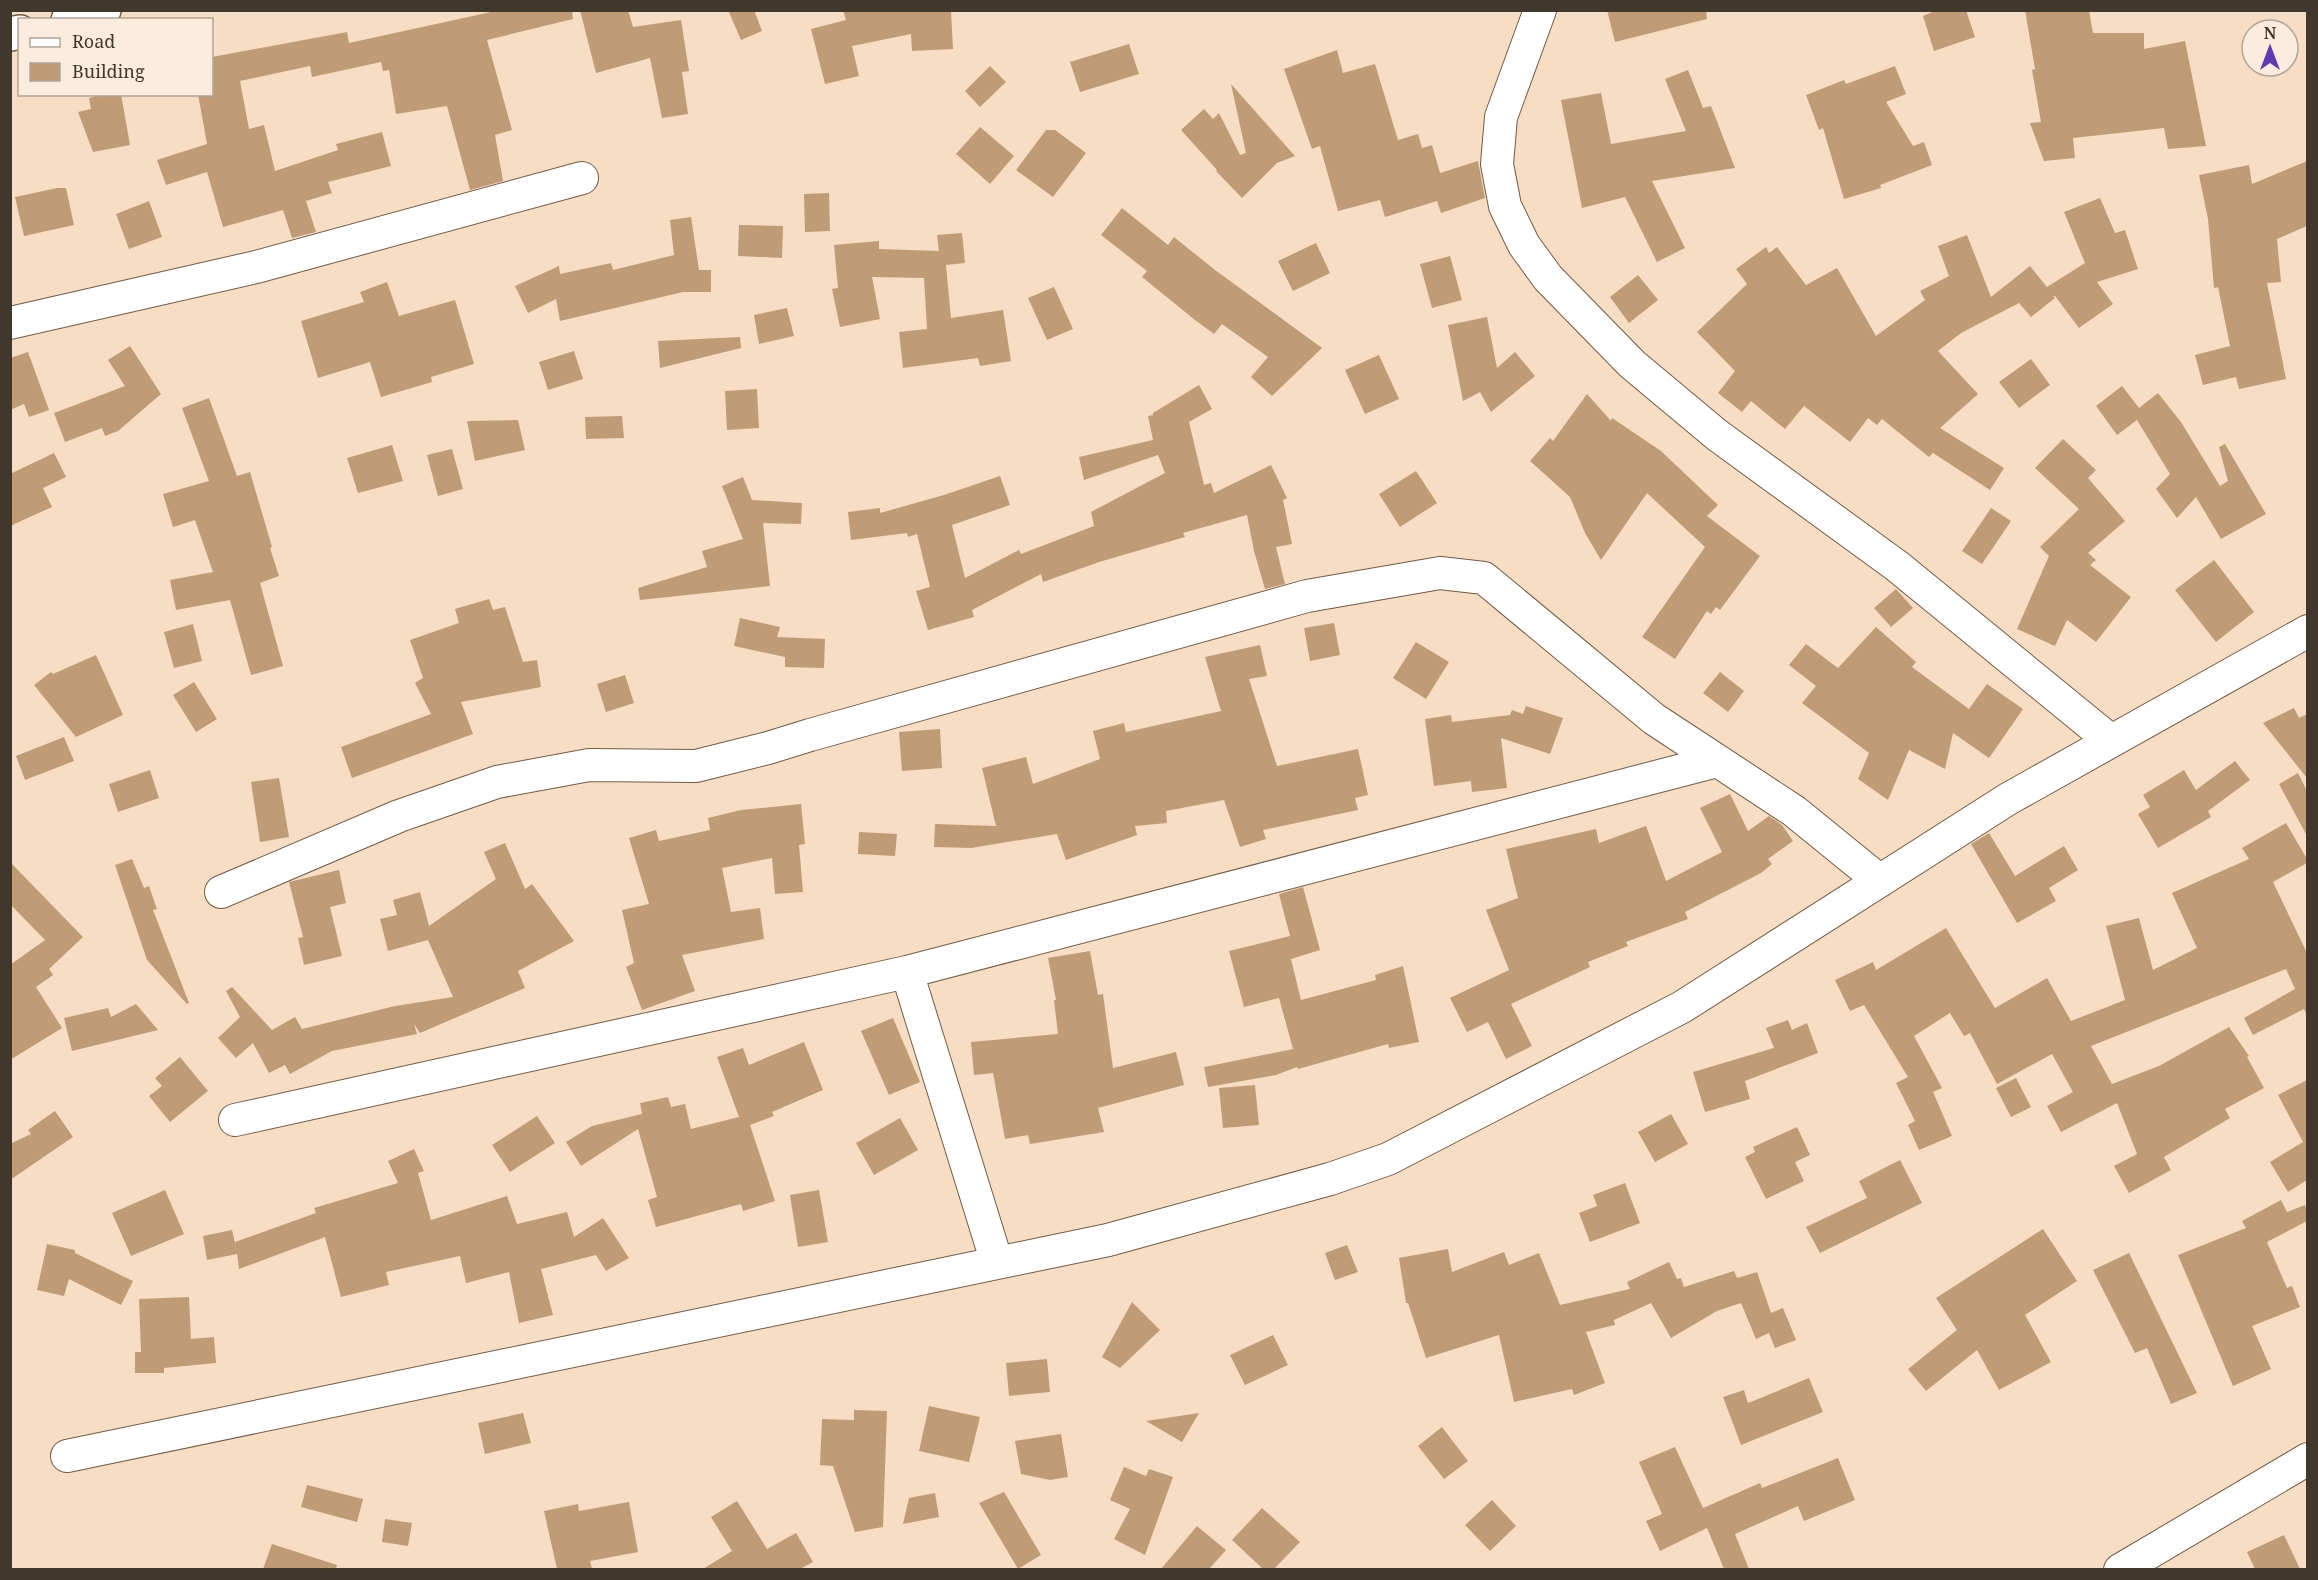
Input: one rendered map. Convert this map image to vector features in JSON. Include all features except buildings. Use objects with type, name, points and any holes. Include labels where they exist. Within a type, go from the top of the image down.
[{"type":"street","points":[[75,18],[104,10]]},
{"type":"street","points":[[1540,10],[1501,117],[1497,164],[1505,206],[1524,245],[1548,278],[1632,364],[1717,435],[1897,566],[2111,741]]},
{"type":"street","points":[[10,323],[256,267],[582,178]]},
{"type":"street","points":[[221,892],[399,816],[497,782],[589,765],[696,766],[768,748],[1307,596],[1440,573],[1484,578],[1654,719],[1794,811],[1880,881]]},
{"type":"street","points":[[67,1456],[1108,1240],[1330,1179],[1388,1159],[1682,1007],[2008,799],[2307,631]]},
{"type":"street","points":[[235,1120],[907,972],[1717,761]]},
{"type":"street","points":[[907,972],[997,1263]]},
{"type":"street","points":[[2120,1569],[2307,1459]]}]
